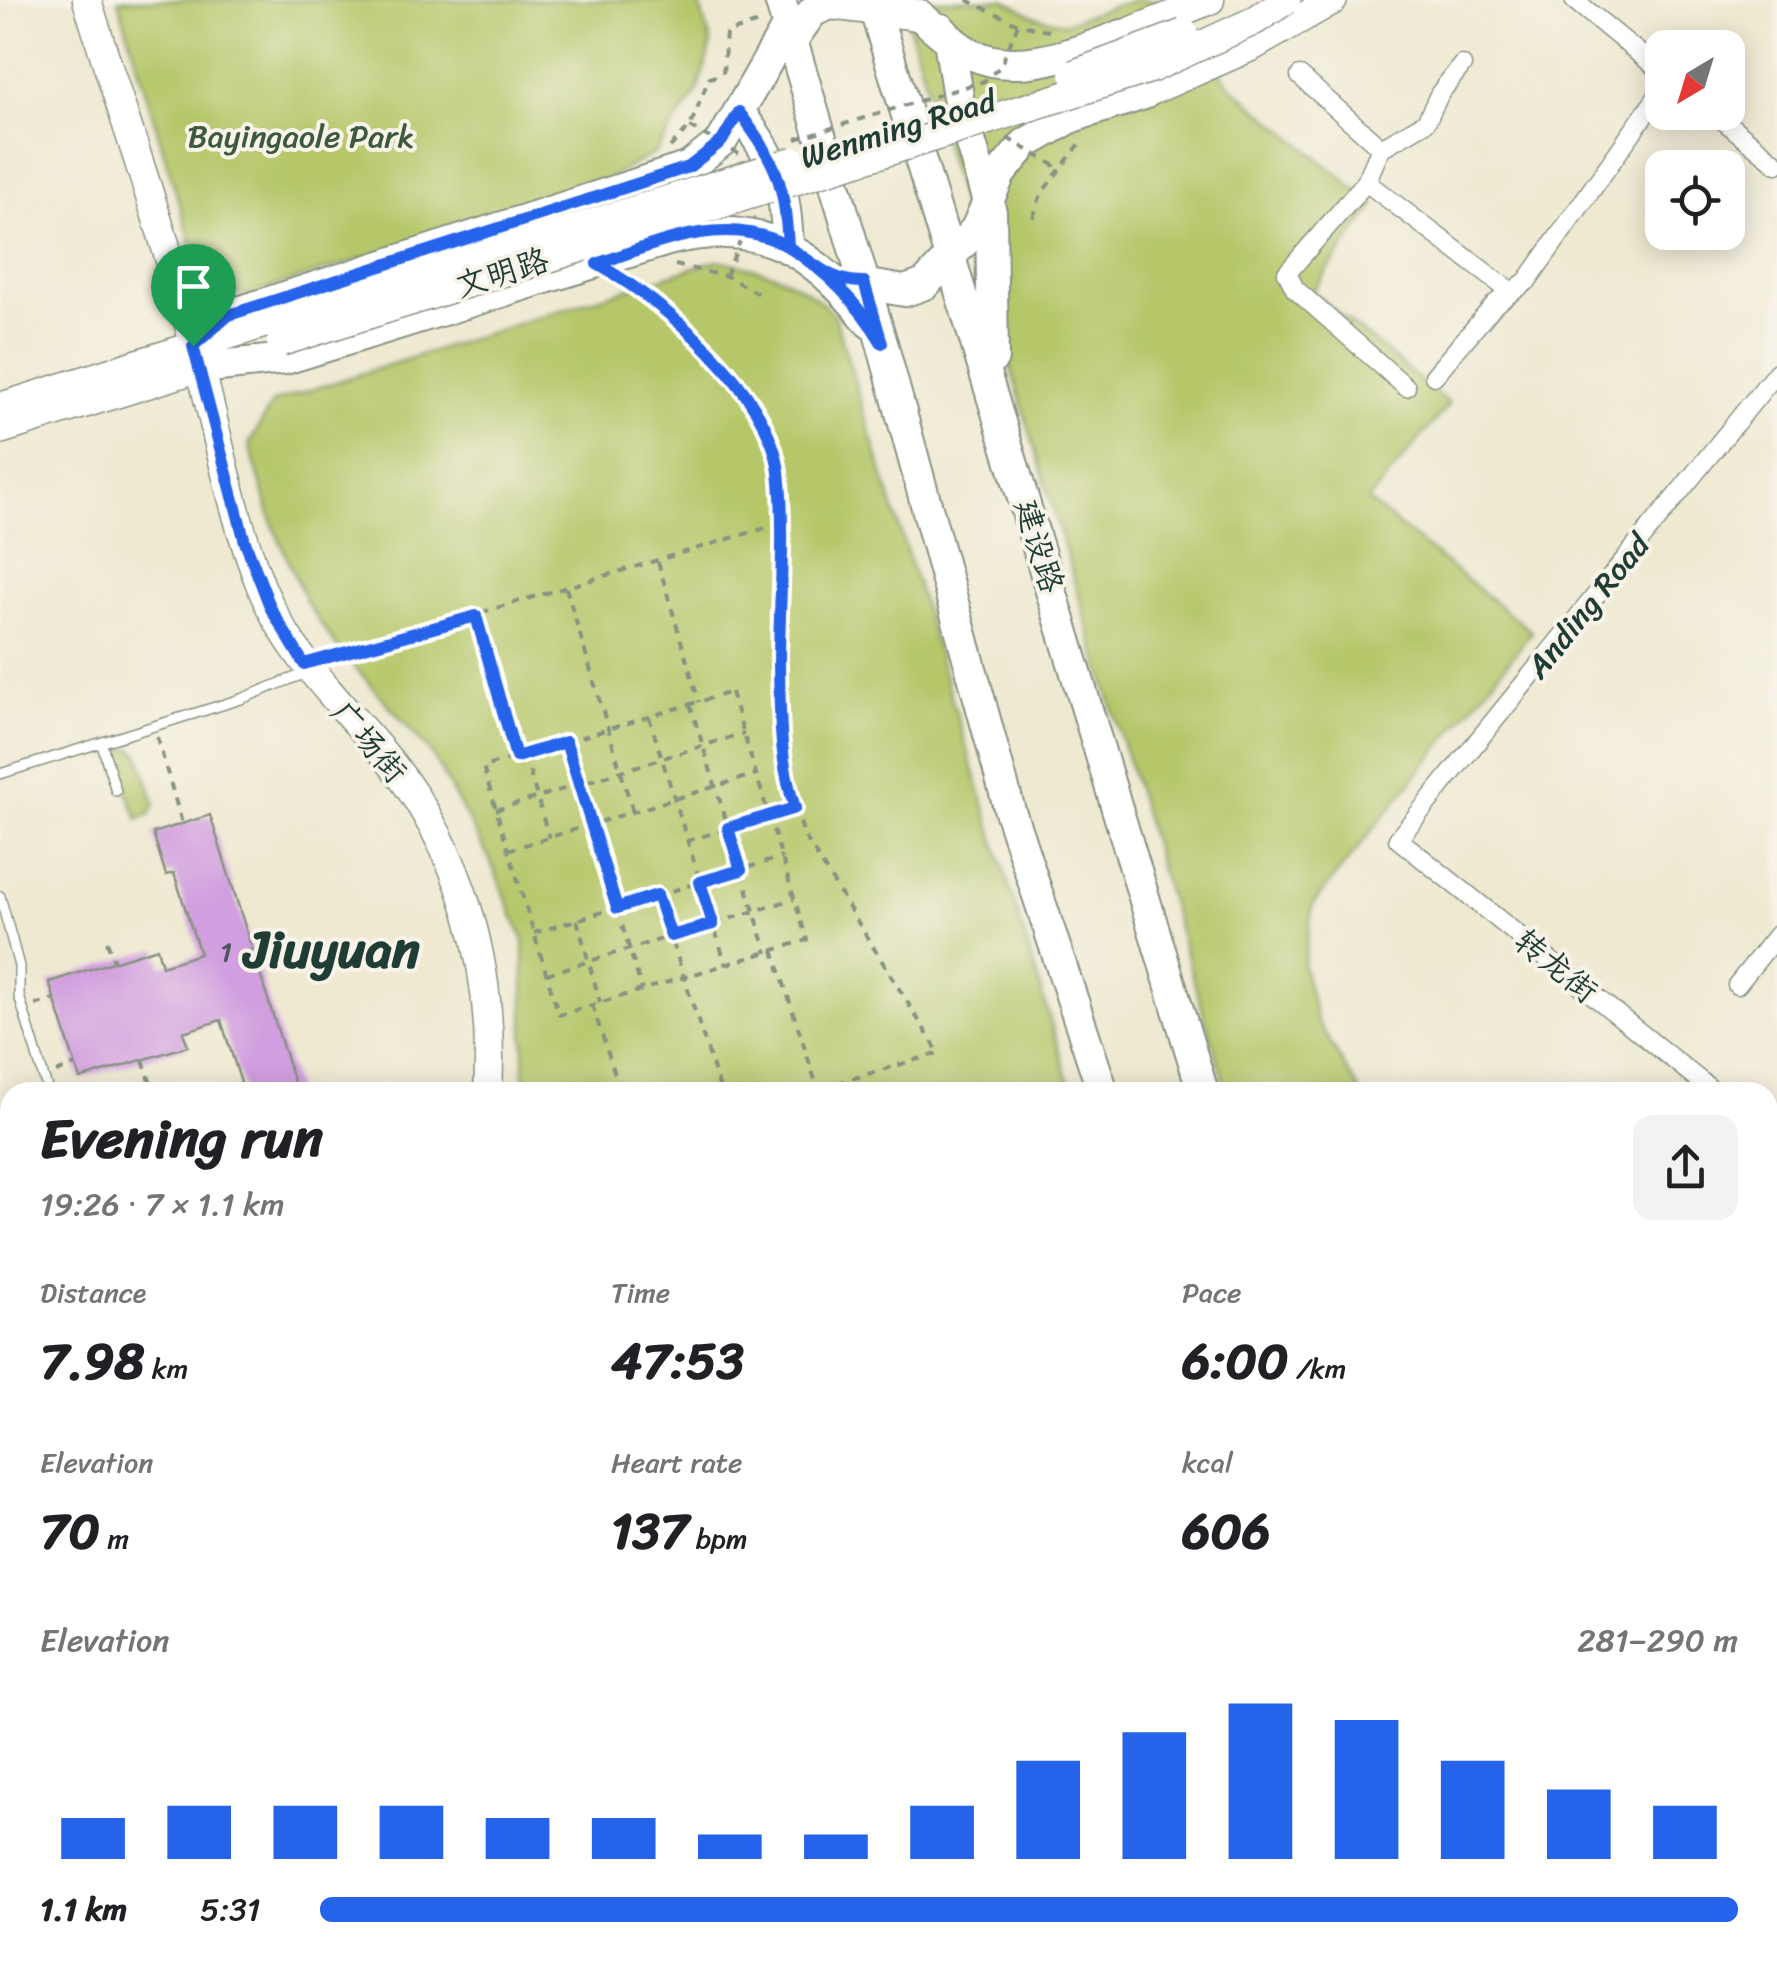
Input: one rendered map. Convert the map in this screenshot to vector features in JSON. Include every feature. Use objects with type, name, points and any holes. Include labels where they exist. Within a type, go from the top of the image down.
[{"type":"main road","name":"广场街","points":[[88,0],[197,357],[223,474],[271,609],[306,668],[406,783],[458,878],[486,981],[490,1022],[488,1082]]},
{"type":"main road","points":[[920,0],[949,40],[959,103],[990,202],[994,339],[991,383]]},
{"type":"main road","points":[[781,22],[806,17],[826,4],[874,6],[919,15],[949,40],[983,58],[1032,64],[1122,35],[1210,0]]},
{"type":"main road","name":"Wenming Road","points":[[197,357],[1074,74],[1161,43],[1252,0]]},
{"type":"main road","name":"文明路","points":[[278,331],[1150,68],[1254,21],[1286,0]]},
{"type":"main road","points":[[829,277],[914,290],[976,229],[1006,164],[1034,136],[1072,117],[1144,94],[1253,46],[1333,0]]},
{"type":"main road","name":"建设路","points":[[874,6],[1200,1082]]},
{"type":"main road","points":[[0,430],[197,357],[229,315],[689,167],[722,141],[781,22]]},
{"type":"main road","points":[[781,22],[882,343],[1010,812],[1100,1082]]},
{"type":"main road","points":[[739,112],[773,157],[786,203],[788,247]]},
{"type":"main road","points":[[0,407],[197,357],[285,359],[668,240],[715,232],[752,233],[788,247],[847,294],[882,343]]},
{"type":"street","points":[[1574,0],[1645,58]]},
{"type":"street","points":[[1406,388],[1294,289],[1287,272],[1366,182],[1381,148],[1426,122],[1440,92],[1462,65]]},
{"type":"street","points":[[1300,76],[1381,148]]},
{"type":"street","points":[[1434,376],[1495,304],[1527,281],[1645,114]]},
{"type":"street","points":[[1735,130],[1777,164]]},
{"type":"street","points":[[1366,182],[1511,292]]},
{"type":"street","name":"Anding Road","points":[[1398,839],[1777,372]]},
{"type":"street","name":"转龙街","points":[[1398,839],[1702,1082]]},
{"type":"street","points":[[1736,985],[1777,935]]},
{"type":"lane","points":[[0,774],[154,728],[306,668]]},
{"type":"lane","points":[[102,745],[116,791]]},
{"type":"lane","points":[[0,896],[20,966],[18,996],[45,1082]]},
{"type":"path","points":[[967,0],[1018,24],[1056,33]]},
{"type":"path","points":[[666,151],[690,128],[708,78],[723,74],[726,33],[781,22]]},
{"type":"path","points":[[786,142],[984,81],[1001,66],[1018,24]]},
{"type":"path","points":[[690,128],[726,151],[750,153]]},
{"type":"path","points":[[1033,218],[1059,168],[1092,132]]},
{"type":"path","points":[[996,139],[1016,140],[1059,168]]},
{"type":"path","points":[[726,276],[747,224],[763,212]]},
{"type":"path","points":[[597,264],[658,301],[728,373],[759,420],[778,468],[780,733],[786,781],[806,837],[938,1053],[846,1082]]},
{"type":"path","points":[[664,265],[700,268],[726,276],[764,297]]},
{"type":"path","points":[[306,668],[780,524]]},
{"type":"path","points":[[658,561],[699,702]]},
{"type":"path","points":[[566,588],[633,812]]},
{"type":"path","points":[[476,616],[516,757]]},
{"type":"path","points":[[731,692],[807,940],[559,1016],[483,767],[699,702],[731,692]]},
{"type":"path","points":[[690,704],[766,952]]},
{"type":"path","points":[[648,717],[726,965]]},
{"type":"path","points":[[154,728],[182,824]]},
{"type":"path","points":[[496,810],[744,733]]},
{"type":"path","points":[[566,742],[642,990]]},
{"type":"path","points":[[525,754],[549,838]]},
{"type":"path","points":[[508,850],[756,774]]},
{"type":"path","points":[[687,841],[795,808]]},
{"type":"path","points":[[534,933],[782,857]]},
{"type":"path","points":[[657,895],[719,1082]]},
{"type":"path","points":[[547,974],[794,898]]},
{"type":"path","points":[[577,920],[600,1003]]},
{"type":"path","points":[[107,940],[114,962]]},
{"type":"path","points":[[774,950],[815,1082]]},
{"type":"path","points":[[30,1007],[54,998]]},
{"type":"path","points":[[592,1005],[618,1082]]},
{"type":"path","points":[[143,1060],[150,1082]]},
{"type":"path","points":[[52,1073],[76,1066]]},
{"type":"green space","name":"Bayingaole Park","points":[[118,0],[698,0],[711,43],[697,92],[655,153],[599,183],[241,295],[216,288],[200,272]]},
{"type":"green space","points":[[901,0],[1005,0],[1036,17],[1064,23],[1134,0],[1160,0],[1232,87],[1375,205],[1312,292],[1449,404],[1368,501],[1532,632],[1313,904],[1303,966],[1317,1021],[1354,1082],[1224,1082]]},
{"type":"green space","points":[[717,260],[780,277],[820,301],[834,314],[1069,1082],[524,1082],[524,941],[490,860],[431,753],[337,647],[307,604],[273,525],[249,444],[273,402]]},
{"type":"green space","points":[[132,748],[139,754],[155,804],[150,814],[138,819],[117,765],[122,750]]},
{"type":"building","points":[[210,815],[294,1082],[241,1082],[221,1020],[183,1032],[188,1046],[80,1079],[49,982],[157,948],[162,966],[200,954],[174,873],[166,875],[153,833]]},
{"type":"district","name":"Jiuyuan","points":[[332,950]]},
{"type":"route","points":[[193,346],[223,474],[245,542],[271,609],[304,664],[476,616],[516,757],[566,742],[617,908],[657,895],[671,936],[713,924],[700,882],[741,870],[728,828],[795,808],[786,781],[780,733],[778,468],[759,420],[728,373],[658,301],[597,264],[702,233],[764,236],[795,251],[810,261],[829,277],[864,282],[882,343],[847,294],[810,261],[795,251],[788,247],[786,203],[773,157],[739,112],[722,141],[689,167],[229,315],[193,346]]}]
